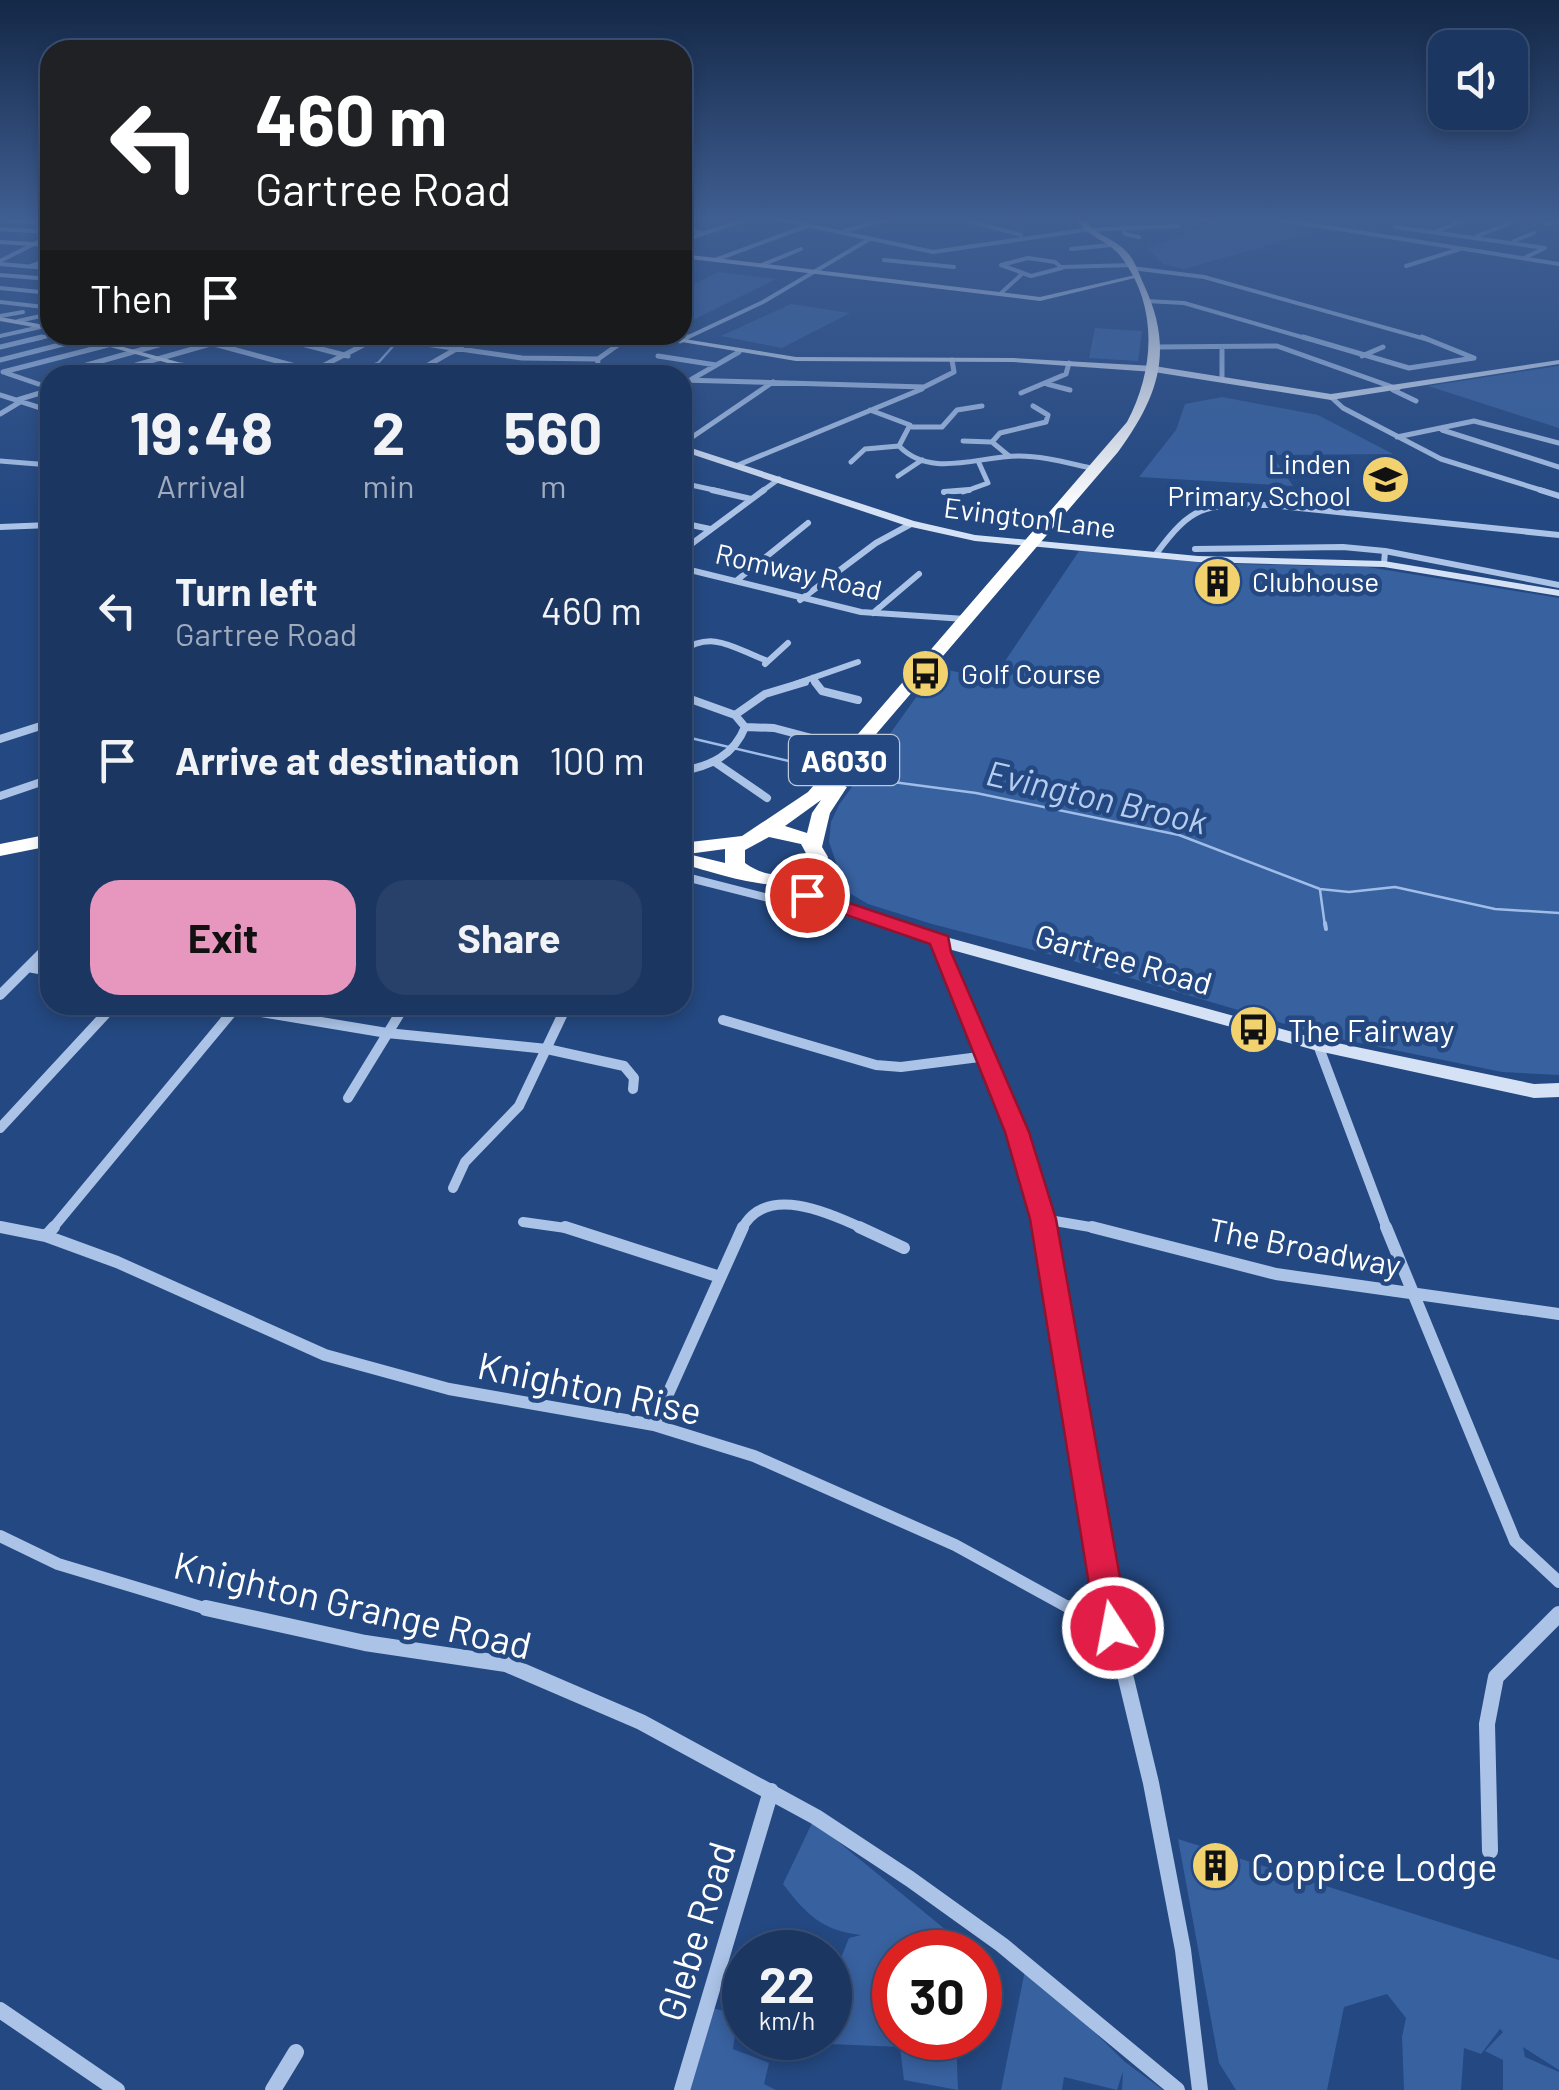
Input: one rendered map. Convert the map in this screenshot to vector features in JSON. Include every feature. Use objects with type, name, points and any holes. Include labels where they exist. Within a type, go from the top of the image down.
[{"type":"highway","name":"A6030","points":[[764,831],[814,796],[887,705],[915,679],[1134,426],[1154,369],[1156,321],[1153,315]]},
{"type":"highway","name":"A6030","points":[[815,855],[827,800],[902,708],[915,679]]},
{"type":"highway","points":[[692,848],[740,842],[764,831],[798,834],[815,855],[805,874],[779,891],[746,874],[692,860]]},
{"type":"highway","points":[[0,850],[40,842]]},
{"type":"highway","points":[[740,842],[732,856],[746,874]]},
{"type":"street","points":[[692,335],[736,315]]},
{"type":"street","points":[[1230,315],[1418,370],[1473,360],[1468,354],[1414,334],[1342,315]]},
{"type":"street","points":[[18,322],[40,316]]},
{"type":"street","points":[[0,320],[40,326]]},
{"type":"street","points":[[0,336],[40,328]]},
{"type":"street","points":[[0,347],[40,330]]},
{"type":"street","points":[[692,343],[810,359],[1069,362],[1154,369],[1222,376],[1281,392],[1332,397],[1559,362]]},
{"type":"street","points":[[0,360],[63,345]]},
{"type":"street","points":[[105,345],[182,364]]},
{"type":"street","points":[[1,372],[113,345]]},
{"type":"street","points":[[87,365],[160,345]]},
{"type":"street","points":[[136,365],[208,345]]},
{"type":"street","points":[[216,345],[291,365]]},
{"type":"street","points":[[306,345],[349,356]]},
{"type":"street","points":[[328,365],[367,345]]},
{"type":"street","points":[[430,345],[522,358],[598,359],[618,345]]},
{"type":"street","points":[[428,365],[462,345]]},
{"type":"street","points":[[1156,348],[1222,350],[1277,346],[1395,389],[1417,401]]},
{"type":"street","points":[[1361,356],[1384,347]]},
{"type":"street","points":[[1222,350],[1222,376]]},
{"type":"street","points":[[692,379],[738,352]]},
{"type":"street","points":[[658,356],[716,365]]},
{"type":"street","points":[[598,359],[598,365]]},
{"type":"street","points":[[738,465],[950,378],[954,372],[952,360]]},
{"type":"street","points":[[1022,393],[1066,374],[1069,362]]},
{"type":"street","points":[[1,372],[40,385]]},
{"type":"street","points":[[30,381],[40,378]]},
{"type":"street","points":[[692,380],[924,387]]},
{"type":"street","points":[[692,439],[773,382]]},
{"type":"street","points":[[1046,383],[1070,390]]},
{"type":"street","points":[[0,414],[17,400],[40,392]]},
{"type":"street","points":[[1332,397],[1396,437],[1460,467],[1559,496]]},
{"type":"street","points":[[0,398],[40,408]]},
{"type":"street","points":[[975,401],[993,412]]},
{"type":"street","points":[[870,410],[912,427],[942,427],[957,410],[982,406]]},
{"type":"street","points":[[992,442],[1000,433],[1027,430],[1046,422],[1048,415],[1034,406]]},
{"type":"street","points":[[1043,411],[1059,408]]},
{"type":"street","points":[[1396,437],[1442,430],[1465,421],[1482,421],[1559,443]]},
{"type":"street","points":[[899,446],[912,427]]},
{"type":"street","points":[[1442,430],[1559,467]]},
{"type":"street","points":[[963,441],[992,442],[1010,456]]},
{"type":"street","points":[[851,462],[861,451],[876,446],[899,446]]},
{"type":"street","points":[[899,446],[904,453],[922,460],[979,463],[1010,456],[1096,469]]},
{"type":"street","name":"Evington Lane","points":[[692,449],[911,524],[1033,543],[1156,554],[1384,558],[1559,585]]},
{"type":"street","points":[[898,476],[922,460]]},
{"type":"street","points":[[0,461],[40,464]]},
{"type":"street","points":[[944,492],[961,493],[988,484],[979,463]]},
{"type":"street","points":[[886,474],[909,480]]},
{"type":"street","points":[[692,544],[779,480]]},
{"type":"street","points":[[692,486],[751,499]]},
{"type":"street","points":[[1156,554],[1183,517],[1237,504],[1559,535]]},
{"type":"street","points":[[736,581],[808,523]]},
{"type":"street","points":[[800,600],[876,542],[911,524]]},
{"type":"street","points":[[0,527],[40,525]]},
{"type":"street","points":[[692,526],[710,530]]},
{"type":"street","name":"Evington Lane","points":[[1195,549],[1343,547],[1559,593]]},
{"type":"street","name":"Romway Road","points":[[692,570],[800,600],[872,614],[965,619]]},
{"type":"street","points":[[872,614],[923,575],[908,571]]},
{"type":"street","points":[[692,644],[702,638],[718,638],[766,663],[788,643]]},
{"type":"street","points":[[735,715],[766,691],[858,662]]},
{"type":"street","points":[[812,678],[822,691],[858,700]]},
{"type":"street","points":[[692,700],[735,715],[745,727],[774,728],[823,741]]},
{"type":"street","points":[[0,739],[40,725]]},
{"type":"street","points":[[692,769],[716,763],[733,747],[745,727]]},
{"type":"street","points":[[716,763],[766,798]]},
{"type":"street","points":[[0,796],[40,782]]},
{"type":"street","points":[[815,855],[830,894],[850,912]]},
{"type":"street","name":"Gartree Road","points":[[692,878],[779,891],[940,941],[1318,1045],[1534,1091],[1559,1090]]},
{"type":"street","name":"Gartree Road","points":[[779,891],[804,906]]},
{"type":"street","points":[[940,941],[940,952],[988,1056],[1043,1219],[1111,1620],[1151,1783],[1183,1950],[1200,2090]]},
{"type":"street","points":[[0,994],[40,955]]},
{"type":"street","points":[[28,966],[40,969]]},
{"type":"street","points":[[0,1128],[105,1015]]},
{"type":"street","points":[[46,1236],[229,1015]]},
{"type":"street","points":[[286,1015],[387,1033],[547,1049],[624,1066],[634,1078],[633,1089]]},
{"type":"street","points":[[348,1098],[399,1015]]},
{"type":"street","points":[[452,1188],[465,1162],[519,1106],[563,1015]]},
{"type":"street","points":[[723,1020],[876,1065],[901,1068],[988,1056]]},
{"type":"street","points":[[1318,1045],[1412,1294],[1515,1541],[1559,1582]]},
{"type":"street","points":[[654,1425],[744,1220],[774,1203],[810,1208],[904,1248]]},
{"type":"street","name":"The Broadway","points":[[1043,1219],[1066,1220],[1276,1274],[1559,1314]]},
{"type":"street","points":[[523,1222],[557,1224],[720,1276]]},
{"type":"street","name":"Knighton Rise","points":[[0,1227],[46,1236],[117,1262],[325,1355],[449,1389],[654,1425],[754,1456],[955,1545],[1077,1612],[1111,1620]]},
{"type":"street","name":"Knighton Grange Road","points":[[0,1536],[58,1564],[214,1610],[364,1644],[506,1664],[641,1722],[771,1792],[910,1879],[1002,1945],[1177,2090]]},
{"type":"street","points":[[1490,1851],[1487,1724],[1496,1677],[1559,1614]]},
{"type":"street","name":"Glebe Road","points":[[682,2090],[771,1792]]},
{"type":"street","points":[[0,2010],[117,2090]]},
{"type":"street","points":[[273,2090],[296,2052]]},
{"type":"shaded area","points":[[768,315],[847,315],[782,348],[721,336]]},
{"type":"shaded area","points":[[1095,328],[1142,331],[1138,361],[1089,358]]},
{"type":"shaded area","points":[[1559,366],[1559,428],[1428,386]]},
{"type":"shaded area","points":[[1222,397],[1318,415],[1393,454],[1272,455],[1293,486],[1139,477],[1176,430],[1185,404]]},
{"type":"shaded area","points":[[1079,551],[1236,564],[1368,567],[1559,598],[1559,1075],[1502,1072],[1325,1036],[1060,957],[932,924],[868,904],[846,891],[829,842],[831,822],[839,805],[937,668],[993,679]]},
{"type":"shaded area","points":[[813,1821],[946,1930],[872,1930],[872,2046],[852,2045],[852,1937],[861,1935],[825,1925],[799,1904],[783,1884]]},
{"type":"shaded area","points":[[1178,1839],[1559,1960],[1559,2070],[1523,2047],[1525,2057],[1559,2072],[1559,2090],[1503,2090],[1503,2060],[1485,2051],[1503,2032],[1500,2029],[1481,2054],[1464,2048],[1461,2090],[1404,2090],[1402,2037],[1406,2018],[1387,1994],[1344,2007],[1327,2090],[1236,2090],[1219,2063]]},
{"type":"shaded area","points":[[1026,1965],[1125,2062],[1163,2090],[1122,2090],[1123,2071],[1117,2090],[1064,2077],[1062,2090],[1001,2090]]},
{"type":"shaded area","points":[[707,2007],[722,2010],[722,2060],[769,2063],[764,2084],[776,2090],[682,2090]]},
{"type":"shaded area","points":[[902,2060],[957,2060],[958,2090],[904,2080]]},
{"type":"waterway","name":"Evington Brook","points":[[372,365],[394,345]]},
{"type":"waterway","name":"Evington Brook","points":[[692,738],[823,769]]},
{"type":"waterway","name":"Evington Brook","points":[[855,777],[976,793],[1179,835],[1320,889],[1349,892],[1395,887],[1495,909],[1559,913]]},
{"type":"waterway","points":[[1320,890],[1325,926]]},
{"type":"waterway","points":[[1325,923],[1326,929]]},
{"type":"place","name":"Linden Primary School","points":[[1386,479]]},
{"type":"place","name":"Clubhouse","points":[[1217,581]]},
{"type":"place","name":"Golf Course","points":[[926,673]]},
{"type":"place","name":"The Fairway","points":[[1253,1029]]},
{"type":"place","name":"Coppice Lodge","points":[[1216,1866]]},
{"type":"route","points":[[807,895],[940,941],[940,952],[988,1056],[1017,1132],[1043,1219],[1113,1628]]}]
